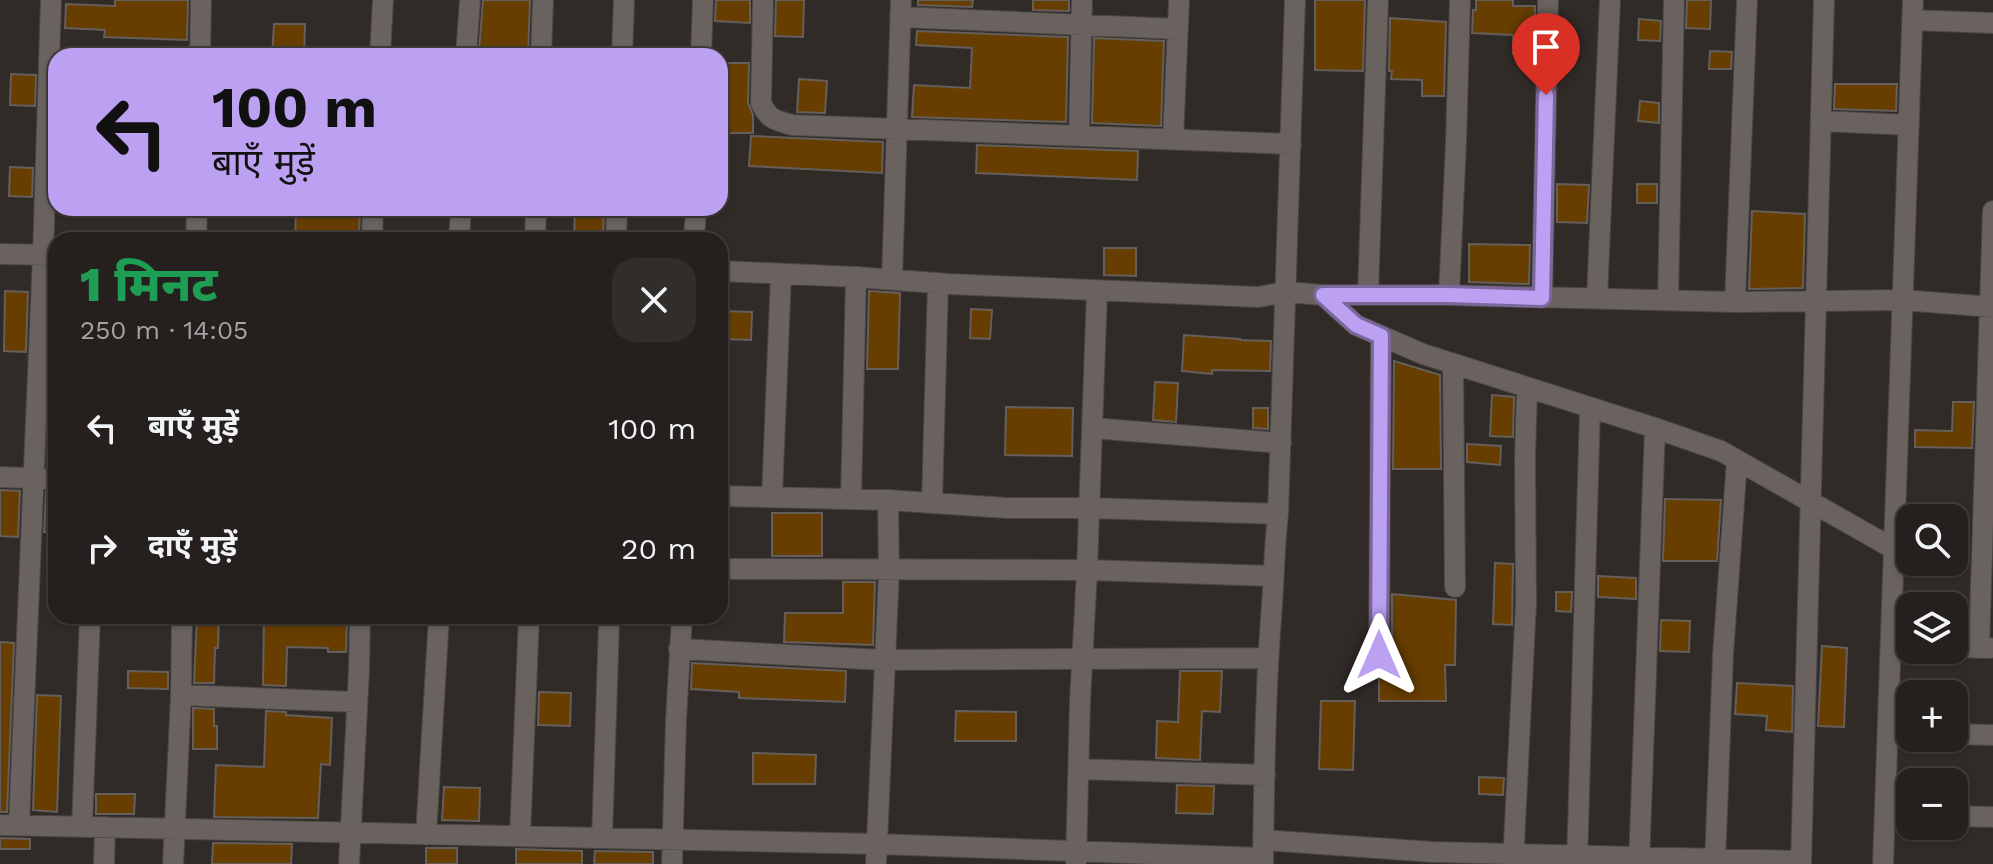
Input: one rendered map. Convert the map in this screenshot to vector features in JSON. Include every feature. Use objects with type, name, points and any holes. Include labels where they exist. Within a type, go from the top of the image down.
[{"type":"street","points":[[51,0],[51,48]]},
{"type":"street","points":[[200,48],[201,0]]},
{"type":"street","points":[[380,48],[383,0]]},
{"type":"street","points":[[467,48],[470,0]]},
{"type":"street","points":[[541,48],[543,0]]},
{"type":"street","points":[[622,48],[624,0]]},
{"type":"street","points":[[701,48],[703,0]]},
{"type":"street","points":[[763,0],[761,103],[767,115],[792,125],[1291,144]]},
{"type":"street","points":[[1079,136],[1082,0]]},
{"type":"street","points":[[1173,139],[1179,0]]},
{"type":"street","points":[[1263,854],[1267,658],[1278,514],[1295,0]]},
{"type":"street","points":[[1368,294],[1378,0]]},
{"type":"street","points":[[1449,295],[1460,0]]},
{"type":"street","points":[[1542,298],[1548,0]]},
{"type":"street","points":[[1597,297],[1610,0]]},
{"type":"street","points":[[1668,300],[1674,0]]},
{"type":"street","points":[[1735,302],[1747,0]]},
{"type":"street","points":[[48,281],[10,825],[673,840],[876,854],[1167,860],[1263,854],[1801,862],[1824,0]]},
{"type":"street","points":[[892,279],[901,8],[1178,29]]},
{"type":"street","points":[[1897,592],[1894,549],[1912,10],[1993,23]]},
{"type":"street","points":[[1821,121],[1909,125]]},
{"type":"street","points":[[1986,648],[1993,211]]},
{"type":"street","points":[[0,254],[48,255]]},
{"type":"street","points":[[728,271],[1258,297],[1286,292],[1735,302],[1902,300],[1992,307]]},
{"type":"street","points":[[772,497],[781,274]]},
{"type":"street","points":[[851,499],[856,277]]},
{"type":"street","points":[[932,503],[938,283]]},
{"type":"street","points":[[1077,858],[1097,291]]},
{"type":"street","points":[[1323,295],[1356,325],[1423,354],[1721,451],[1894,549]]},
{"type":"street","points":[[1379,655],[1381,336]]},
{"type":"street","points":[[1453,364],[1455,587]]},
{"type":"street","points":[[1514,859],[1527,579],[1527,388]]},
{"type":"street","points":[[1577,859],[1590,408]]},
{"type":"street","points":[[1092,428],[1281,443]]},
{"type":"street","points":[[1639,860],[1655,428]]},
{"type":"street","points":[[1715,862],[1723,655],[1737,460]]},
{"type":"street","points":[[0,477],[48,479]]},
{"type":"street","points":[[728,496],[888,500],[1007,508],[1278,514]]},
{"type":"street","points":[[876,854],[889,571],[888,500]]},
{"type":"street","points":[[728,569],[1087,570],[1273,576]]},
{"type":"street","points":[[82,827],[90,624]]},
{"type":"street","points":[[173,864],[182,624]]},
{"type":"street","points":[[349,864],[360,624]]},
{"type":"street","points":[[426,835],[439,624]]},
{"type":"street","points":[[520,836],[529,624]]},
{"type":"street","points":[[602,838],[609,624]]},
{"type":"street","points":[[672,864],[681,624]]},
{"type":"street","points":[[679,649],[884,660],[1267,658]]},
{"type":"street","points":[[1883,864],[1888,732],[1898,664]]},
{"type":"street","points":[[181,695],[357,702]]},
{"type":"street","points":[[1888,732],[1896,732]]},
{"type":"street","points":[[1968,734],[1993,735]]},
{"type":"street","points":[[1079,769],[1265,775]]},
{"type":"street","points":[[1885,814],[1896,814]]},
{"type":"street","points":[[1968,816],[1993,817]]},
{"type":"street","points":[[104,864],[105,827]]},
{"type":"building","points":[[115,0],[188,0],[187,40],[104,37],[105,30],[65,28],[66,4],[115,6]]},
{"type":"building","points":[[483,0],[530,0],[528,48],[479,48]]},
{"type":"building","points":[[716,0],[750,0],[750,23],[715,21]]},
{"type":"building","points":[[776,0],[804,0],[803,37],[775,36]]},
{"type":"building","points":[[918,0],[973,0],[972,7],[918,5]]},
{"type":"building","points":[[1033,0],[1069,0],[1069,11],[1033,10]]},
{"type":"building","points":[[1315,0],[1365,0],[1363,71],[1315,70]]},
{"type":"building","points":[[1476,0],[1513,0],[1513,6],[1535,6],[1534,54],[1513,54],[1513,35],[1472,33]]},
{"type":"building","points":[[1687,0],[1711,0],[1710,29],[1686,28]]},
{"type":"building","points":[[1390,18],[1446,22],[1444,96],[1422,96],[1422,80],[1391,79]]},
{"type":"building","points":[[1639,19],[1661,21],[1660,41],[1638,40]]},
{"type":"building","points":[[274,24],[305,24],[304,48],[272,48]]},
{"type":"building","points":[[917,31],[1068,37],[1066,122],[912,117],[914,85],[970,88],[972,48],[916,45]]},
{"type":"building","points":[[1094,38],[1164,41],[1161,126],[1092,123]]},
{"type":"building","points":[[1710,51],[1732,52],[1731,69],[1709,69]]},
{"type":"building","points":[[728,63],[749,63],[748,103],[753,115],[753,133],[728,133]]},
{"type":"building","points":[[11,74],[36,75],[35,106],[10,105]]},
{"type":"building","points":[[799,79],[827,81],[825,113],[797,112]]},
{"type":"building","points":[[1835,84],[1897,84],[1896,111],[1834,109]]},
{"type":"building","points":[[1640,101],[1659,103],[1659,123],[1638,121]]},
{"type":"building","points":[[751,136],[883,142],[882,173],[749,166]]},
{"type":"building","points":[[977,145],[1138,151],[1137,180],[976,173]]},
{"type":"building","points":[[10,167],[33,168],[32,197],[9,196]]},
{"type":"building","points":[[1557,184],[1589,185],[1587,223],[1557,222]]},
{"type":"building","points":[[1637,184],[1657,184],[1657,203],[1637,203]]},
{"type":"building","points":[[1752,211],[1805,214],[1803,288],[1749,289]]},
{"type":"building","points":[[296,216],[360,216],[359,232],[295,232]]},
{"type":"building","points":[[575,216],[604,216],[603,232],[574,232]]},
{"type":"building","points":[[1469,244],[1530,245],[1529,284],[1469,282]]},
{"type":"building","points":[[1104,248],[1136,248],[1136,276],[1104,275]]},
{"type":"building","points":[[5,291],[28,292],[26,352],[4,351]]},
{"type":"building","points":[[869,291],[900,293],[898,369],[867,369]]},
{"type":"building","points":[[971,309],[992,310],[990,339],[970,338]]},
{"type":"building","points":[[728,311],[752,312],[751,340],[728,339]]},
{"type":"building","points":[[1184,335],[1271,341],[1270,371],[1212,370],[1212,374],[1182,371]]},
{"type":"building","points":[[1394,361],[1440,375],[1441,469],[1393,469]]},
{"type":"building","points":[[1155,382],[1178,383],[1176,422],[1153,420]]},
{"type":"building","points":[[1492,395],[1514,397],[1513,437],[1490,436]]},
{"type":"building","points":[[1953,402],[1974,402],[1972,448],[1915,447],[1915,430],[1952,431]]},
{"type":"building","points":[[1006,407],[1073,408],[1072,456],[1005,455]]},
{"type":"building","points":[[1253,408],[1268,408],[1268,429],[1253,428]]},
{"type":"building","points":[[1467,444],[1501,446],[1500,465],[1467,462]]},
{"type":"building","points":[[0,490],[20,491],[18,537],[0,536]]},
{"type":"building","points":[[46,492],[48,492],[48,532],[44,532]]},
{"type":"building","points":[[1665,499],[1721,500],[1717,561],[1663,561]]},
{"type":"building","points":[[772,513],[822,513],[822,556],[772,556]]},
{"type":"building","points":[[1495,563],[1513,564],[1512,625],[1493,624]]},
{"type":"building","points":[[1598,576],[1636,578],[1636,599],[1598,597]]},
{"type":"building","points":[[843,582],[875,582],[873,645],[784,642],[785,613],[843,613]]},
{"type":"building","points":[[1556,592],[1572,592],[1571,612],[1556,611]]},
{"type":"building","points":[[1392,594],[1456,600],[1455,665],[1445,665],[1446,701],[1379,701],[1379,673],[1385,673],[1385,666],[1392,655]]},
{"type":"building","points":[[1661,620],[1690,621],[1689,652],[1660,651]]},
{"type":"building","points":[[197,624],[219,624],[214,683],[194,683]]},
{"type":"building","points":[[264,624],[347,624],[346,652],[328,652],[328,648],[287,647],[286,686],[263,685]]},
{"type":"building","points":[[0,642],[14,643],[7,812],[0,812]]},
{"type":"building","points":[[1822,646],[1847,648],[1844,727],[1818,726]]},
{"type":"building","points":[[692,663],[846,671],[845,702],[739,698],[739,692],[691,689]]},
{"type":"building","points":[[128,671],[168,672],[168,689],[128,688]]},
{"type":"building","points":[[1180,671],[1222,671],[1220,712],[1202,711],[1200,760],[1156,758],[1157,721],[1178,722]]},
{"type":"building","points":[[1737,683],[1793,686],[1792,732],[1766,730],[1767,716],[1735,714]]},
{"type":"building","points":[[539,692],[571,693],[570,726],[538,725]]},
{"type":"building","points":[[37,695],[61,696],[57,812],[33,810]]},
{"type":"building","points":[[1321,701],[1355,701],[1353,770],[1319,769]]},
{"type":"building","points":[[193,708],[214,709],[217,749],[193,749]]},
{"type":"building","points":[[266,711],[332,718],[330,765],[321,764],[318,818],[214,817],[216,765],[264,767]]},
{"type":"building","points":[[956,711],[1016,712],[1016,741],[955,741]]},
{"type":"building","points":[[753,753],[816,755],[815,784],[753,784]]},
{"type":"building","points":[[1479,777],[1504,778],[1503,795],[1479,794]]},
{"type":"building","points":[[1177,785],[1214,786],[1213,814],[1176,813]]},
{"type":"building","points":[[444,787],[480,788],[479,821],[442,820]]},
{"type":"building","points":[[96,794],[135,794],[134,814],[96,814]]},
{"type":"building","points":[[0,838],[30,839],[30,849],[0,849]]},
{"type":"building","points":[[213,843],[292,844],[291,864],[212,864]]},
{"type":"building","points":[[426,848],[457,848],[457,864],[426,864]]},
{"type":"building","points":[[516,849],[582,851],[582,864],[516,864]]},
{"type":"building","points":[[595,851],[653,852],[653,864],[594,864]]},
{"type":"route","points":[[1379,655],[1381,336],[1356,325],[1323,295],[1542,298],[1546,95]]}]
